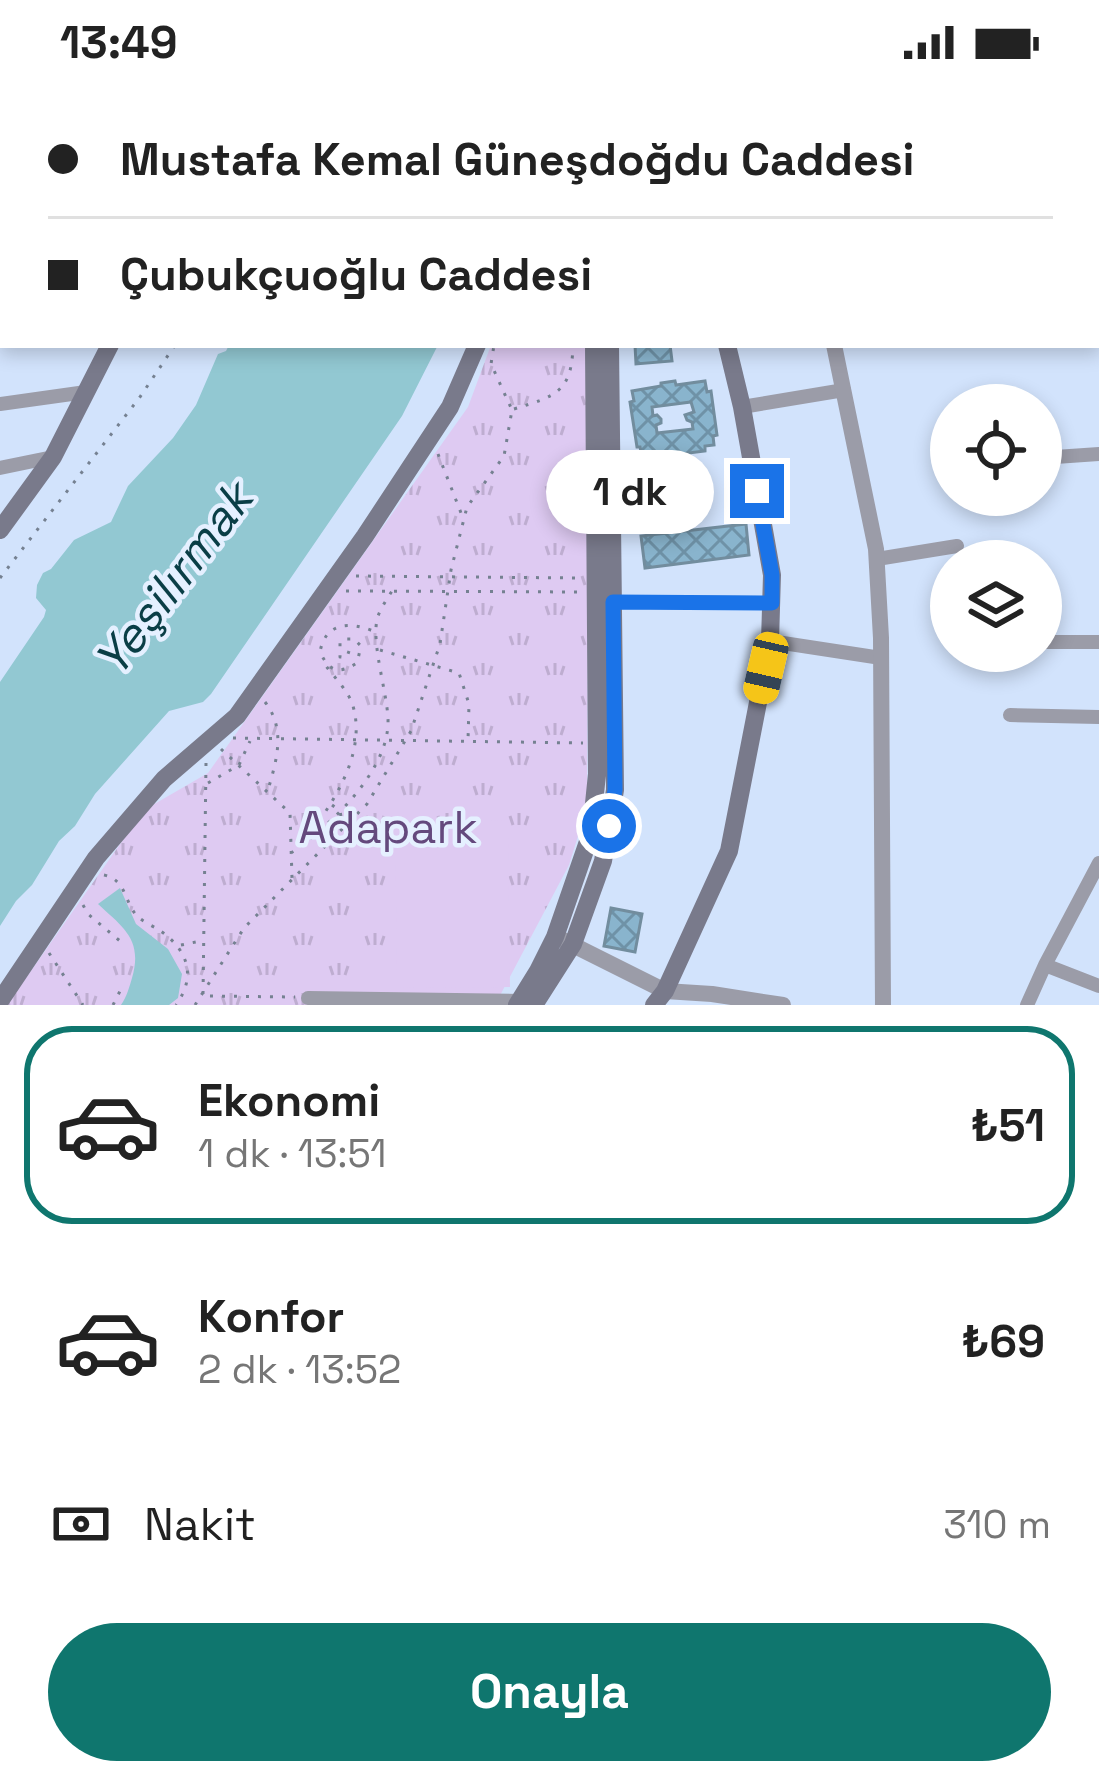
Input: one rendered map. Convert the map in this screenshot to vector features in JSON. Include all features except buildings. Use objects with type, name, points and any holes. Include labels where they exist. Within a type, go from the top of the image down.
[{"type":"main road","points":[[0,530],[53,457],[108,348]]},
{"type":"main road","points":[[0,1001],[96,858],[164,779],[238,716],[450,407],[476,348]]},
{"type":"main road","points":[[524,1004],[538,971],[564,940],[603,862],[615,790],[594,348]]},
{"type":"main road","points":[[564,940],[591,833],[597,774],[610,348]]},
{"type":"main road","points":[[660,998],[729,851],[770,641],[772,575],[728,348]]},
{"type":"street","points":[[834,348],[877,559],[883,1005]]},
{"type":"street","points":[[742,407],[844,390]]},
{"type":"street","points":[[0,404],[86,392]]},
{"type":"street","points":[[1062,457],[1099,454]]},
{"type":"street","points":[[0,467],[53,457]]},
{"type":"street","points":[[877,559],[930,550]]},
{"type":"street","points":[[602,591],[772,603]]},
{"type":"street","points":[[770,641],[881,658]]},
{"type":"street","points":[[1062,642],[1099,642]]},
{"type":"street","points":[[1010,715],[1099,717]]},
{"type":"street","points":[[1027,1005],[1099,862]]},
{"type":"street","points":[[564,940],[660,998],[712,994],[783,1005]]},
{"type":"street","points":[[1045,965],[1099,986]]},
{"type":"street","points":[[308,998],[524,1004]]},
{"type":"path","points":[[0,578],[140,398],[173,348]]},
{"type":"path","points":[[195,1005],[244,928],[368,804],[411,730],[440,644],[466,506],[504,456],[512,410],[491,364],[494,348]]},
{"type":"path","points":[[512,410],[555,396],[572,369],[573,348]]},
{"type":"path","points":[[431,436],[464,518]]},
{"type":"path","points":[[331,584],[450,577],[602,591]]},
{"type":"path","points":[[331,584],[392,591],[602,591]]},
{"type":"path","points":[[291,853],[340,811],[384,750],[388,722],[374,632],[392,591]]},
{"type":"path","points":[[299,847],[330,804],[353,757],[353,705],[320,652],[327,633],[341,625],[374,632]]},
{"type":"path","points":[[326,665],[334,670],[349,668],[362,655],[362,646],[345,639],[340,657],[347,657],[349,651]]},
{"type":"path","points":[[378,649],[458,673],[469,704],[468,741]]},
{"type":"path","points":[[256,690],[274,714],[279,738],[268,791]]},
{"type":"path","points":[[206,784],[238,765],[251,738]]},
{"type":"path","points":[[210,740],[597,743]]},
{"type":"path","points":[[210,740],[290,813],[292,880]]},
{"type":"path","points":[[202,996],[210,740]]},
{"type":"path","points":[[330,804],[340,811],[343,828]]},
{"type":"path","points":[[99,874],[113,876],[138,916],[179,946],[188,962],[188,982],[176,1005]]},
{"type":"path","points":[[82,902],[88,914],[120,940]]},
{"type":"path","points":[[179,946],[204,940]]},
{"type":"path","points":[[41,941],[82,1005]]},
{"type":"path","points":[[188,975],[204,974]]},
{"type":"path","points":[[113,1005],[120,991]]},
{"type":"path","points":[[202,996],[308,998]]},
{"type":"green space","name":"Adapark","points":[[490,348],[589,348],[587,807],[569,865],[495,1005],[7,1005],[144,810],[208,773],[468,407]]},
{"type":"green space","points":[[508,820],[510,987],[397,988],[395,821]]},
{"type":"water","name":"Yeşilırmak","points":[[436,348],[402,416],[211,694],[203,702],[169,711],[95,794],[0,926],[0,682],[44,617],[46,610],[36,598],[37,585],[74,540],[111,522],[128,486],[173,438],[196,405],[218,354]]},
{"type":"water","points":[[120,888],[136,924],[168,949],[182,974],[178,998],[169,1005],[121,1005],[135,965],[133,944],[98,904]]},
{"type":"route","points":[[609,826],[615,790],[613,602],[772,603],[772,575],[757,491]]}]
